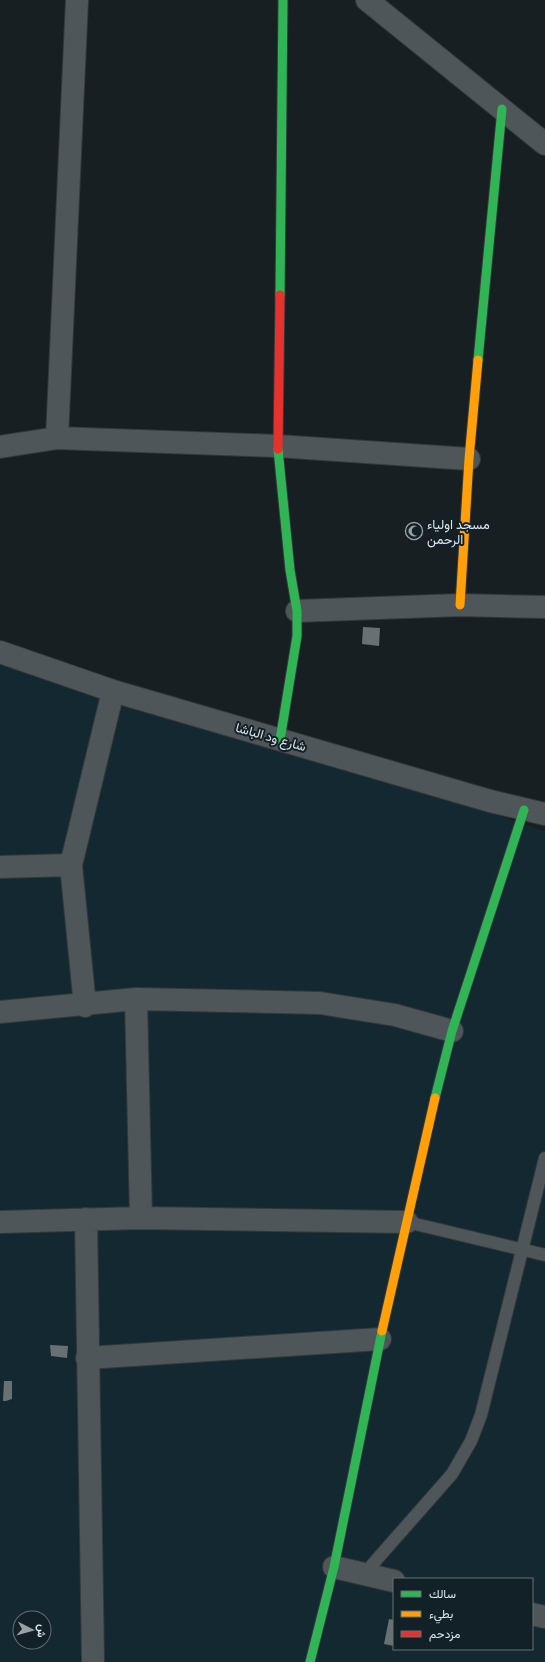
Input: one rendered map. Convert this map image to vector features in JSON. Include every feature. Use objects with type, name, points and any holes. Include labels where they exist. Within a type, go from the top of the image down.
[{"type":"street","points":[[57,438],[77,0]]},
{"type":"street","points":[[280,740],[297,636],[297,611],[290,570],[278,446],[283,0]]},
{"type":"street","points":[[378,4],[502,109],[545,143]]},
{"type":"street","points":[[460,604],[469,459],[502,109]]},
{"type":"street","points":[[0,447],[57,438],[278,446],[469,459]]},
{"type":"street","points":[[297,611],[460,604],[545,607]]},
{"type":"street","name":"شارع ود الباشا","points":[[0,652],[113,691],[535,812]]},
{"type":"street","points":[[85,1006],[71,865],[113,691]]},
{"type":"street","points":[[310,1662],[334,1567],[380,1339],[426,1132],[452,1031],[535,812]]},
{"type":"street","points":[[0,867],[71,865]]},
{"type":"street","points":[[0,1012],[85,1006],[136,999],[320,1003],[395,1015],[452,1031]]},
{"type":"street","points":[[136,999],[141,1218]]},
{"type":"street","points":[[0,1222],[141,1218],[407,1222]]},
{"type":"street","points":[[86,1220],[93,1662]]},
{"type":"street","points":[[87,1358],[380,1339]]},
{"type":"street","points":[[334,1567],[393,1581]]},
{"type":"street","points":[[533,1614],[545,1617]]},
{"type":"lane","points":[[364,1574],[452,1474],[471,1441],[482,1415],[545,1158]]},
{"type":"lane","points":[[407,1222],[545,1255]]},
{"type":"shaded area","points":[[0,657],[229,726],[545,831],[545,1662],[0,1662]]},
{"type":"building","points":[[363,627],[380,628],[379,646],[362,644]]},
{"type":"building","points":[[50,1345],[68,1346],[67,1358],[51,1356]]},
{"type":"building","points":[[4,1381],[12,1381],[12,1399],[6,1401],[3,1401]]},
{"type":"building","points":[[389,1619],[393,1620],[393,1646],[384,1644]]},
{"type":"traffic: fast","points":[[280,295],[283,0]]},
{"type":"traffic: fast","points":[[478,360],[502,109]]},
{"type":"traffic: fast","points":[[278,449],[290,570],[297,611],[297,636],[280,740]]},
{"type":"traffic: fast","points":[[435,1098],[452,1031],[524,810]]},
{"type":"traffic: fast","points":[[310,1662],[334,1567],[382,1331]]},
{"type":"traffic: slow","points":[[460,605],[469,459],[478,360]]},
{"type":"traffic: slow","points":[[382,1331],[435,1098]]},
{"type":"traffic: jam","points":[[278,449],[280,295]]},
{"type":"place","name":"مسجد اولياء الرحمن","points":[[414,531]]}]
